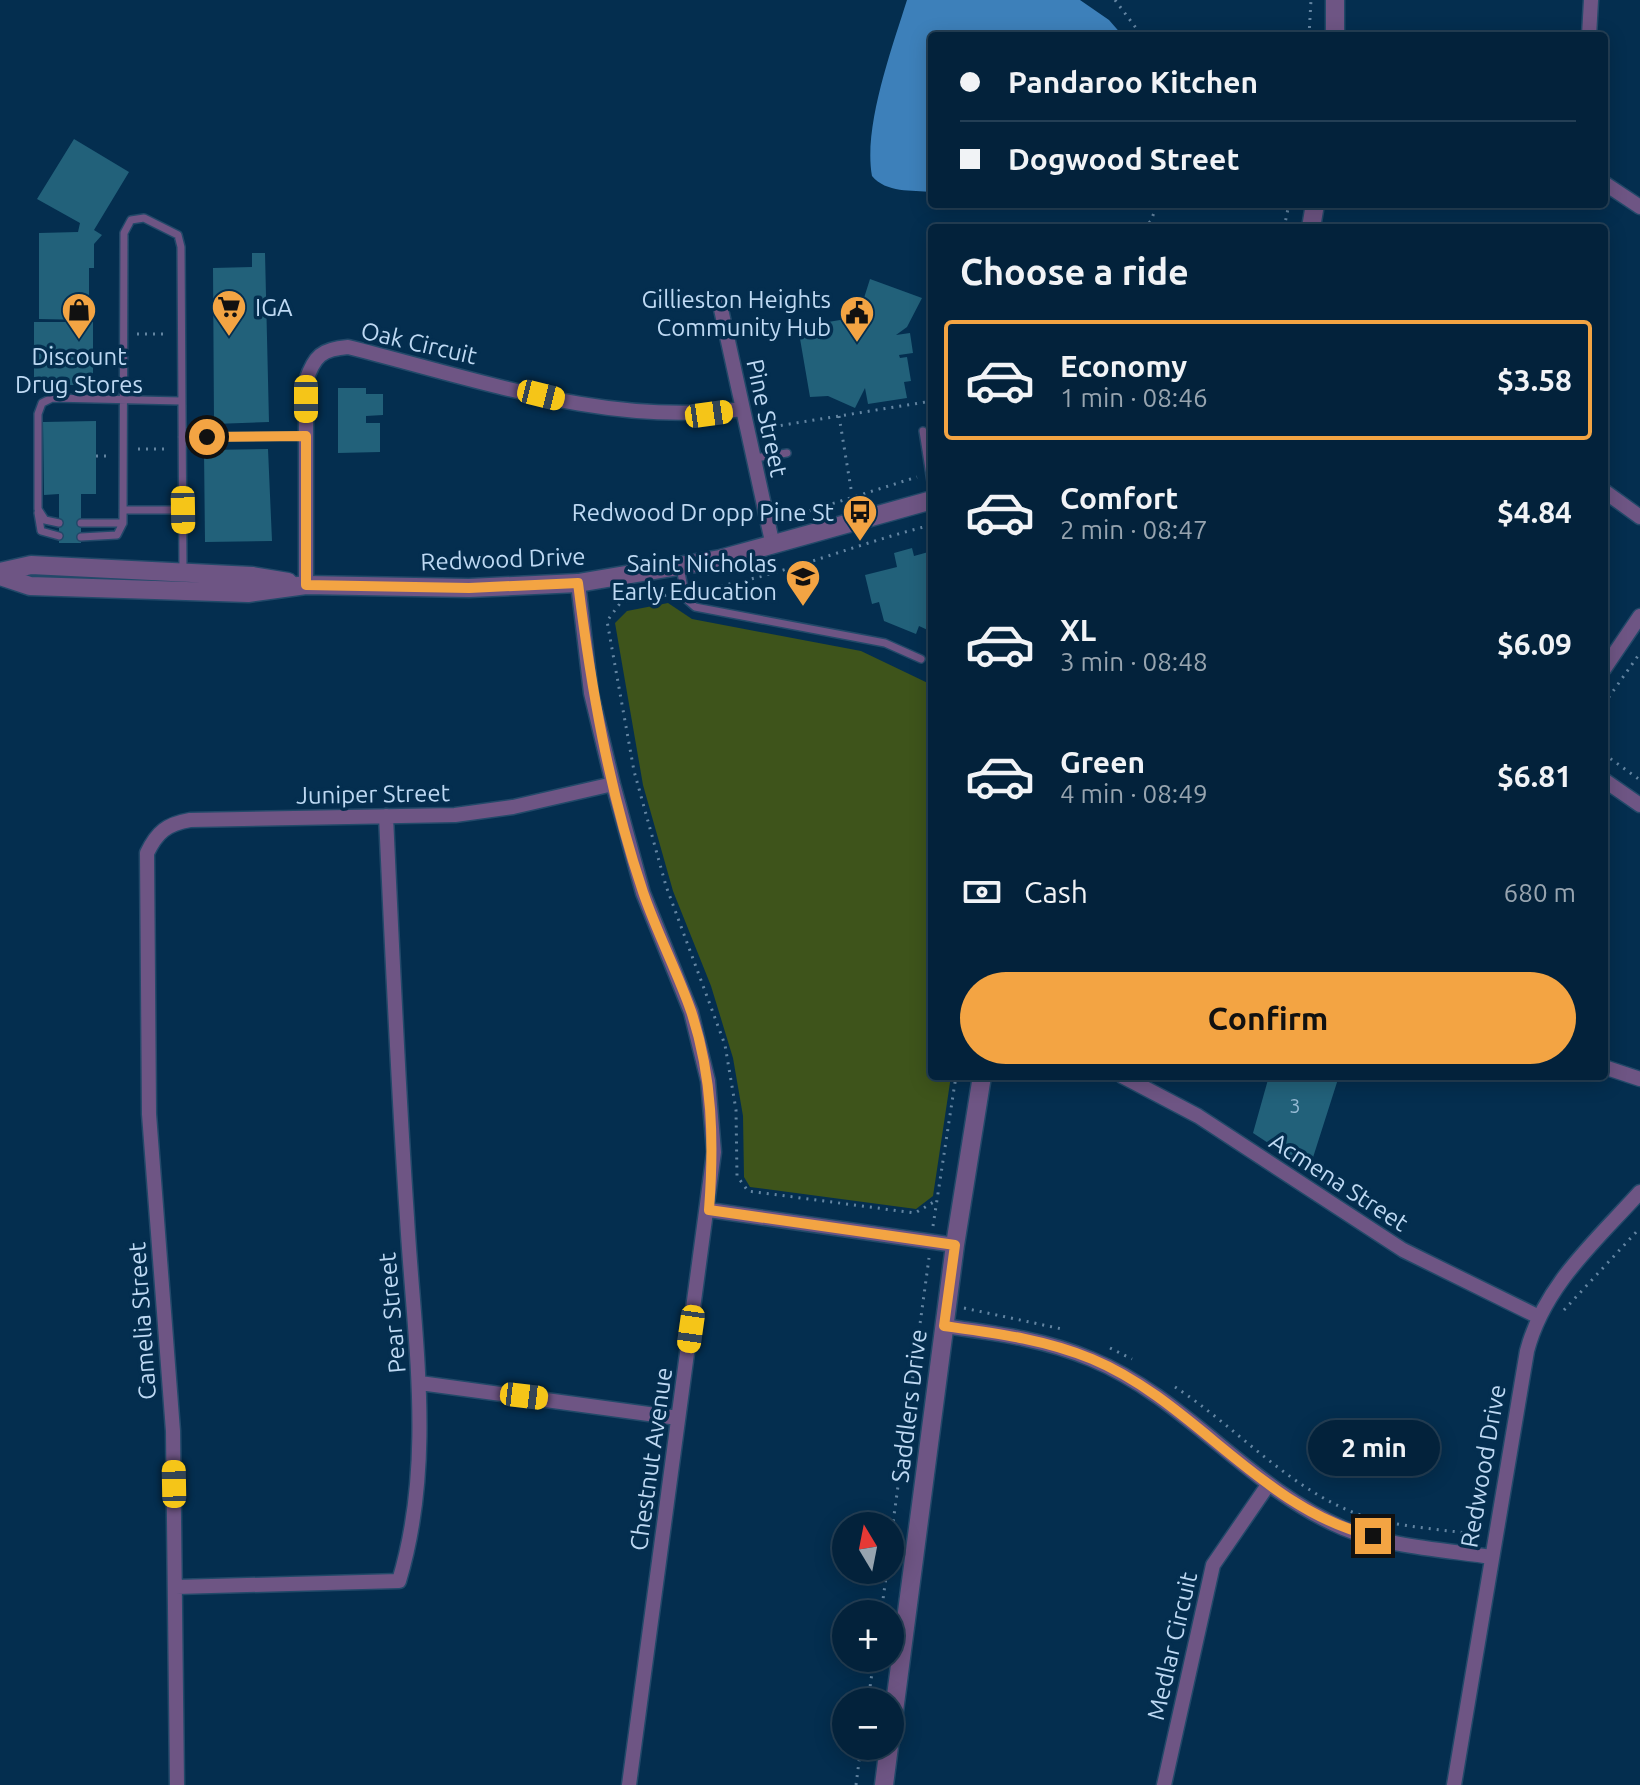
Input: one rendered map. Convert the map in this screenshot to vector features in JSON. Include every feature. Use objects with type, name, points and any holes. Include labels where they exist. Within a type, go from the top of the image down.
[{"type":"street","points":[[1335,0],[1335,32]]},
{"type":"street","points":[[1589,32],[1591,0]]},
{"type":"street","points":[[1608,186],[1640,207]]},
{"type":"street","name":"Pine Street","points":[[719,300],[773,546]]},
{"type":"street","name":"Oak Circuit","points":[[306,585],[306,381],[312,362],[326,349],[348,347],[610,409],[679,415],[742,409]]},
{"type":"street","points":[[1608,494],[1640,517]]},
{"type":"street","name":"Redwood Drive","points":[[0,574],[31,565],[252,576],[306,585],[469,588],[578,583],[680,567],[773,546],[928,501]]},
{"type":"street","name":"Redwood Drive","points":[[0,574],[30,586],[248,593],[306,585]]},
{"type":"street","name":"Chestnut Avenue","points":[[578,583],[591,693],[643,893],[691,1012],[708,1081],[714,1152],[709,1210],[629,1785]]},
{"type":"street","points":[[1608,663],[1640,616]]},
{"type":"street","points":[[1608,783],[1640,805]]},
{"type":"street","name":"Juniper Street","points":[[147,853],[156,835],[171,823],[190,820],[455,815],[513,807],[613,784]]},
{"type":"street","name":"Pear Street","points":[[176,1587],[399,1581],[411,1543],[418,1480],[420,1383],[400,1105],[386,816]]},
{"type":"street","name":"Camelia Street","points":[[147,853],[149,1114],[173,1431],[177,1785]]},
{"type":"street","points":[[1608,1068],[1640,1079]]},
{"type":"street","name":"Saddlers Drive","points":[[897,1688],[955,1245],[981,1080]]},
{"type":"street","name":"Acmena Street","points":[[1130,1080],[1198,1116],[1403,1250],[1537,1316]]},
{"type":"street","name":"Redwood Drive","points":[[1454,1785],[1527,1351],[1537,1316],[1561,1279],[1640,1192]]},
{"type":"street","points":[[709,1210],[955,1245]]},
{"type":"street","points":[[944,1326],[1022,1336],[1093,1359],[1148,1391],[1268,1485],[1345,1529],[1492,1557]]},
{"type":"street","points":[[420,1383],[678,1418]]},
{"type":"street","name":"Medlar Circuit","points":[[1164,1785],[1213,1565],[1268,1485]]},
{"type":"street","name":"Saddlers Drive","points":[[884,1785],[888,1760]]},
{"type":"lane","points":[[81,537],[117,535],[123,523],[124,233],[131,220],[144,218],[178,235],[181,247],[183,572]]},
{"type":"lane","points":[[59,536],[41,531],[38,509],[38,414],[42,403],[52,398],[181,401]]},
{"type":"lane","points":[[923,431],[928,461]]},
{"type":"lane","points":[[182,437],[306,436]]},
{"type":"lane","points":[[753,458],[787,453]]},
{"type":"lane","points":[[38,509],[45,520],[59,523]]},
{"type":"lane","points":[[123,510],[183,510]]},
{"type":"lane","points":[[81,523],[123,523]]},
{"type":"lane","points":[[680,567],[687,602],[695,607],[889,644],[921,659]]},
{"type":"path","points":[[1115,0],[1139,32]]},
{"type":"path","points":[[1309,32],[1311,0]]},
{"type":"path","points":[[148,334],[156,334]]},
{"type":"path","points":[[765,428],[928,402]]},
{"type":"path","points":[[839,416],[852,497]]},
{"type":"path","points":[[132,449],[156,449]]},
{"type":"path","points":[[96,456],[112,456]]},
{"type":"path","points":[[787,518],[928,474]]},
{"type":"path","points":[[928,526],[732,585],[621,602],[607,621],[638,785],[666,886],[725,1045],[736,1110],[737,1176],[748,1191],[915,1213],[937,1200]]},
{"type":"path","points":[[1608,698],[1640,653]]},
{"type":"path","points":[[1608,757],[1640,780]]},
{"type":"path","points":[[935,1216],[955,1080]]},
{"type":"path","points":[[1558,1319],[1573,1298],[1640,1228]]},
{"type":"path","points":[[894,1512],[928,1265]]},
{"type":"path","points":[[973,1310],[1047,1323],[1072,1333]]},
{"type":"path","points":[[1098,1343],[1135,1361]]},
{"type":"path","points":[[1173,1385],[1306,1486],[1336,1504],[1376,1520],[1476,1534]]},
{"type":"path","points":[[856,1785],[859,1760]]},
{"type":"green space","points":[[668,603],[692,619],[861,651],[928,683],[928,1080],[950,1080],[933,1196],[916,1209],[750,1187],[744,1177],[743,1116],[733,1058],[711,986],[673,891],[643,785],[615,623],[627,611]]},
{"type":"water","points":[[907,0],[1080,0],[1109,20],[1120,32],[928,32],[928,192],[900,190],[884,185],[872,176],[870,156],[875,111]]},
{"type":"building","points":[[74,139],[129,172],[94,230],[102,235],[94,244],[94,268],[89,268],[89,320],[39,319],[39,233],[78,232],[80,223],[37,199]]},
{"type":"building","points":[[252,253],[265,253],[269,422],[214,424],[213,268],[252,267]]},
{"type":"building","name":"Gillieston Heights Community Hub","points":[[870,279],[922,298],[907,327],[896,335],[910,333],[913,353],[899,355],[900,358],[907,357],[911,381],[904,382],[907,398],[868,404],[865,388],[855,408],[828,396],[810,397],[798,327],[858,317]]},
{"type":"building","points":[[34,322],[93,322],[93,385],[34,385]]},
{"type":"building","points":[[338,388],[366,388],[366,394],[383,394],[383,415],[366,416],[366,423],[380,423],[380,452],[338,453]]},
{"type":"building","points":[[96,421],[96,494],[81,494],[81,543],[59,543],[59,494],[44,495],[43,422]]},
{"type":"building","points":[[268,449],[272,541],[205,542],[204,450]]},
{"type":"building","points":[[912,548],[914,556],[928,552],[928,630],[919,626],[916,634],[884,621],[879,602],[872,604],[865,575],[897,567],[894,553]]},
{"type":"building","points":[[1268,1080],[1338,1080],[1309,1170],[1253,1133]]},
{"type":"place","name":"IGA","points":[[229,338]]},
{"type":"place","name":"Discount Drug Stores","points":[[79,341]]},
{"type":"place","name":"Gillieston Heights Community Hub","points":[[857,344]]},
{"type":"place","name":"Redwood Dr opp Pine St","points":[[860,543]]},
{"type":"place","name":"Saint Nicholas Early Education","points":[[803,608]]},
{"type":"route","points":[[207,437],[306,436],[306,585],[469,588],[578,583],[591,693],[613,784],[643,893],[691,1012],[708,1081],[714,1152],[709,1210],[955,1245],[944,1326],[1022,1336],[1093,1359],[1148,1391],[1234,1455],[1268,1485],[1345,1529],[1373,1536]]}]
